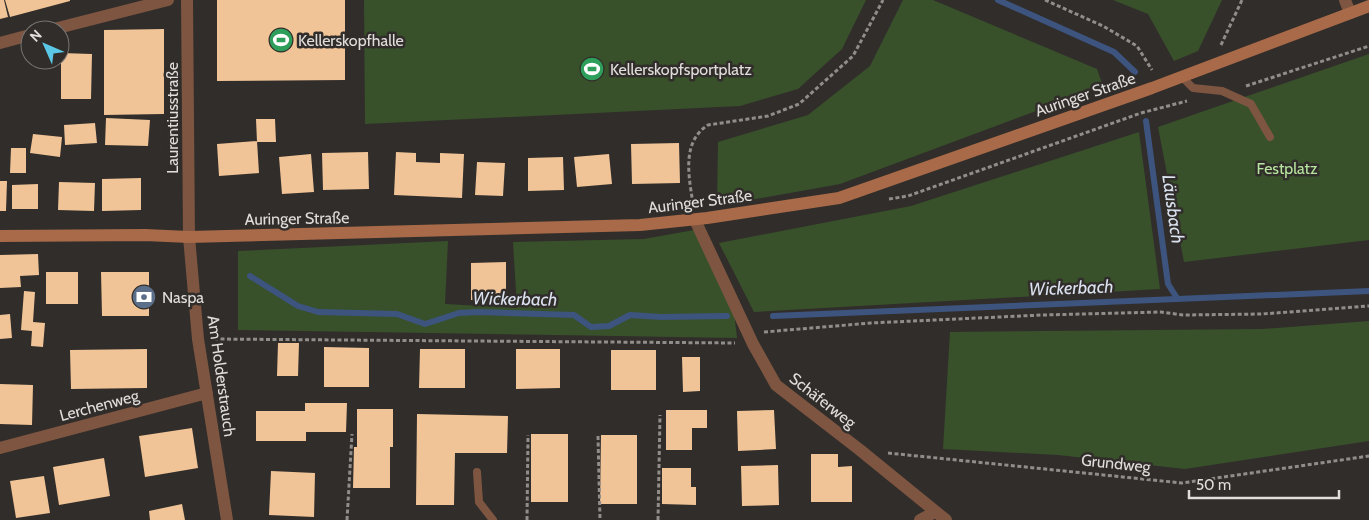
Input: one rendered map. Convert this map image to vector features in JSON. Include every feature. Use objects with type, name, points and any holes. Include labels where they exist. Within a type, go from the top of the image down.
[{"type":"street","points":[[70,25],[168,0]]},
{"type":"street","name":"Laurentiusstraße","points":[[187,0],[189,236]]},
{"type":"street","points":[[1345,0],[1350,14]]},
{"type":"street","name":"Auringer Straße","points":[[0,236],[145,234],[189,236],[640,225],[695,220],[838,198],[1182,77],[1369,6]]},
{"type":"street","points":[[0,43],[20,38]]},
{"type":"street","name":"Schäferweg","points":[[695,220],[751,338],[776,385],[946,520]]},
{"type":"street","name":"Am Holderstrauch","points":[[189,236],[198,339],[226,520]]},
{"type":"street","name":"Lerchenweg","points":[[0,448],[207,393]]},
{"type":"street","points":[[920,520],[935,512]]},
{"type":"lane","points":[[1182,77],[1193,88],[1222,91],[1251,104],[1270,137]]},
{"type":"lane","points":[[477,472],[479,502],[493,520]]},
{"type":"path","points":[[695,220],[689,176],[689,154],[694,138],[700,130],[708,125],[768,116],[799,104],[853,56],[883,0]]},
{"type":"path","points":[[1045,0],[1104,26],[1137,46],[1162,84]]},
{"type":"path","points":[[1212,66],[1242,0]]},
{"type":"path","points":[[1222,91],[1252,85],[1369,46]]},
{"type":"path","points":[[1163,107],[1188,100]]},
{"type":"path","points":[[198,339],[751,338],[871,323],[1161,312],[1183,315],[1262,314],[1369,306]]},
{"type":"path","points":[[658,520],[660,415]]},
{"type":"path","points":[[347,520],[352,434]]},
{"type":"path","points":[[527,520],[528,435]]},
{"type":"path","points":[[598,436],[600,520]]},
{"type":"path","name":"Grundweg","points":[[860,450],[1182,483],[1369,456]]},
{"type":"green space","name":"Kellerskopfsportplatz","points":[[364,0],[866,0],[842,49],[798,89],[740,106],[365,124]]},
{"type":"green space","points":[[903,0],[933,0],[1097,69],[1103,86],[840,184],[717,206],[718,142],[808,115],[870,66]]},
{"type":"green space","points":[[1113,0],[1222,0],[1198,51],[1174,61],[1148,14]]},
{"type":"green space","name":"Festplatz","points":[[1369,54],[1369,240],[1184,262],[1158,127]]},
{"type":"green space","points":[[1139,132],[1160,289],[754,312],[719,243],[911,206]]},
{"type":"green space","points":[[694,230],[734,312],[737,338],[238,330],[238,251],[448,241],[445,304],[517,308],[513,242],[644,239]]},
{"type":"green space","points":[[1369,321],[1369,441],[1185,469],[1058,455],[943,449],[950,332],[1262,329]]},
{"type":"building","points":[[0,0],[4,0],[8,17],[0,19]]},
{"type":"building","points":[[5,0],[70,0],[70,1],[10,17]]},
{"type":"building","name":"Kellerskopfhalle","points":[[217,0],[345,0],[345,80],[217,81]]},
{"type":"building","points":[[164,29],[164,114],[104,115],[104,30]]},
{"type":"building","points":[[70,53],[92,54],[91,99],[61,99],[61,70],[70,70]]},
{"type":"building","points":[[106,118],[150,120],[148,146],[105,145]]},
{"type":"building","points":[[256,119],[275,119],[276,142],[257,142]]},
{"type":"building","points":[[95,123],[97,143],[65,145],[64,125]]},
{"type":"building","points":[[33,134],[62,137],[60,157],[30,153]]},
{"type":"building","points":[[257,141],[259,173],[219,176],[217,144]]},
{"type":"building","points":[[679,143],[680,183],[632,184],[631,144]]},
{"type":"building","points":[[11,148],[26,148],[26,173],[10,173]]},
{"type":"building","points":[[368,152],[369,189],[323,190],[322,153]]},
{"type":"building","points":[[396,152],[416,153],[416,162],[440,163],[440,153],[464,154],[462,198],[394,195]]},
{"type":"building","points":[[311,154],[314,192],[282,194],[279,157]]},
{"type":"building","points":[[609,154],[612,184],[577,187],[574,157]]},
{"type":"building","points":[[563,157],[564,190],[528,191],[528,158]]},
{"type":"building","points":[[477,162],[505,163],[503,196],[475,195]]},
{"type":"building","points":[[141,178],[141,210],[102,211],[102,179]]},
{"type":"building","points":[[0,181],[7,181],[6,211],[0,211]]},
{"type":"building","points":[[59,182],[95,183],[94,211],[58,210]]},
{"type":"building","points":[[38,184],[38,209],[12,209],[12,185]]},
{"type":"building","points":[[38,254],[39,275],[20,276],[21,287],[0,288],[0,255]]},
{"type":"building","points":[[506,262],[506,300],[471,300],[471,263]]},
{"type":"building","points":[[46,272],[78,272],[78,304],[46,304]]},
{"type":"building","points":[[101,272],[149,272],[149,316],[102,316]]},
{"type":"building","points":[[24,291],[35,292],[33,322],[45,323],[43,347],[31,346],[32,331],[21,330]]},
{"type":"building","points":[[10,314],[12,338],[0,339],[0,315]]},
{"type":"building","points":[[278,343],[299,343],[298,376],[277,376]]},
{"type":"building","points":[[324,347],[369,348],[369,387],[324,387]]},
{"type":"building","points":[[147,349],[147,388],[71,389],[70,350]]},
{"type":"building","points":[[420,349],[465,349],[465,388],[419,388]]},
{"type":"building","points":[[516,349],[560,349],[560,388],[516,389]]},
{"type":"building","points":[[611,350],[656,350],[656,390],[611,390]]},
{"type":"building","points":[[682,357],[700,357],[700,391],[683,392]]},
{"type":"building","points":[[0,384],[33,385],[32,425],[0,424]]},
{"type":"building","points":[[305,403],[347,403],[346,432],[306,432],[306,441],[256,441],[256,411],[305,411]]},
{"type":"building","points":[[357,409],[393,409],[393,447],[390,447],[390,488],[353,488],[354,447],[357,447]]},
{"type":"building","points":[[666,410],[707,410],[707,428],[692,428],[692,450],[666,450]]},
{"type":"building","points":[[774,410],[776,449],[738,451],[737,411]]},
{"type":"building","points":[[417,414],[508,416],[507,453],[455,453],[454,505],[416,505]]},
{"type":"building","points":[[192,428],[198,468],[145,477],[139,436]]},
{"type":"building","points":[[531,434],[568,434],[568,502],[531,502]]},
{"type":"building","points":[[601,435],[637,435],[637,504],[600,504]]},
{"type":"building","points":[[811,454],[838,454],[838,467],[852,466],[852,502],[811,502]]},
{"type":"building","points":[[104,458],[110,496],[59,505],[53,467]]},
{"type":"building","points":[[778,465],[779,505],[742,506],[741,466]]},
{"type":"building","points":[[662,468],[691,468],[691,487],[696,487],[696,505],[662,504]]},
{"type":"building","points":[[271,471],[315,473],[314,517],[269,515]]},
{"type":"building","points":[[44,476],[50,513],[16,518],[10,481]]},
{"type":"building","points":[[182,504],[185,520],[150,520],[149,511]]},
{"type":"waterway","name":"Läusbach","points":[[998,0],[1114,52],[1135,72]]},
{"type":"waterway","name":"Läusbach","points":[[1146,121],[1168,284],[1177,298]]},
{"type":"waterway","name":"Wickerbach","points":[[250,276],[298,306],[318,312],[397,314],[425,324],[459,313],[478,312],[574,315],[591,327],[609,326],[630,315],[661,317],[727,316]]},
{"type":"waterway","name":"Wickerbach","points":[[773,316],[1369,291]]},
{"type":"place","name":"Kellerskopfhalle","points":[[281,40]]},
{"type":"place","name":"Kellerskopfsportplatz","points":[[592,69]]},
{"type":"place","name":"Naspa","points":[[144,297]]}]
